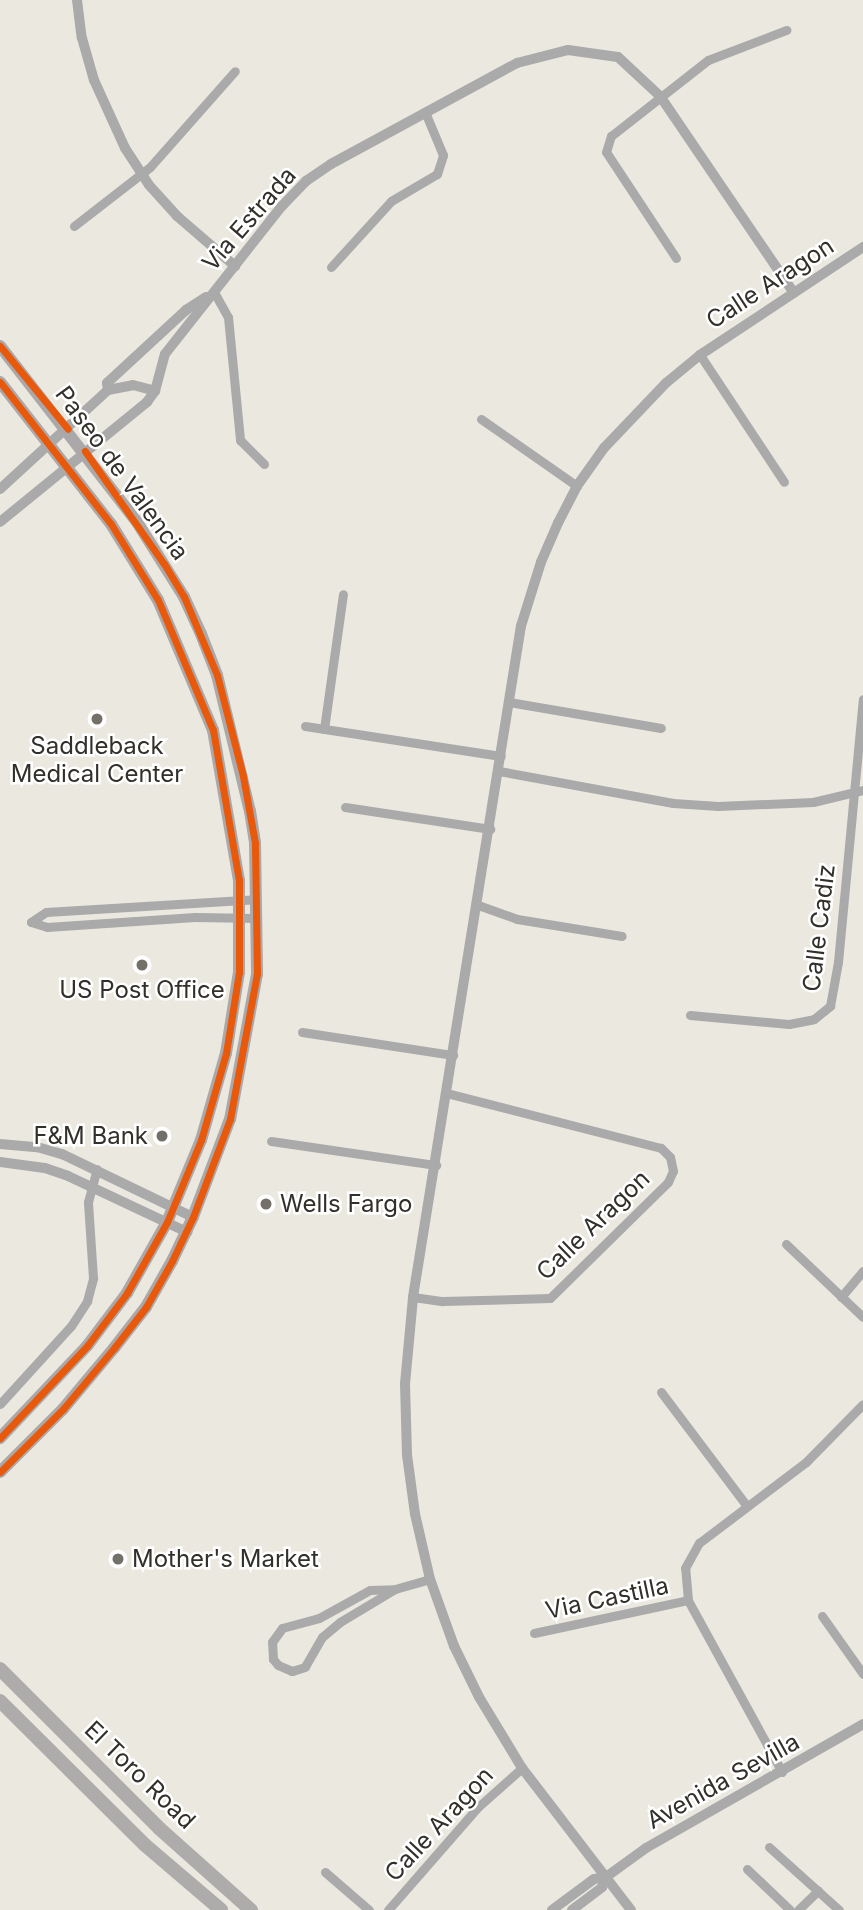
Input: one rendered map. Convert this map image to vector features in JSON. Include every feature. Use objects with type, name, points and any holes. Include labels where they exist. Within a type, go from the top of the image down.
[{"type":"main road","name":"Paseo de Valencia","points":[[0,346],[68,429],[164,564],[184,597],[217,675],[250,811],[255,843],[257,974],[230,1119],[187,1232],[146,1307],[122,1338],[62,1409],[0,1472]]},
{"type":"main road","name":"Paseo de Valencia","points":[[0,382],[111,524],[158,600],[214,730],[239,880],[239,972],[226,1053],[201,1140],[174,1207],[127,1293],[87,1346],[0,1438]]},
{"type":"main road","name":"El Toro Road","points":[[0,1669],[160,1829],[251,1910]]},
{"type":"main road","name":"El Toro Road","points":[[0,1701],[145,1845],[221,1910]]},
{"type":"street","points":[[77,0],[82,38],[97,90],[109,118],[142,174],[177,216],[235,266]]},
{"type":"street","points":[[676,258],[606,152],[611,136],[708,60],[786,30]]},
{"type":"street","name":"Via Estrada","points":[[155,391],[165,354],[282,206],[306,181],[425,112],[517,63],[568,50],[618,57],[660,96],[794,293]]},
{"type":"street","points":[[74,226],[142,174],[235,71]]},
{"type":"street","points":[[331,267],[391,201],[437,174],[443,155],[425,112]]},
{"type":"street","name":"Calle Aragon","points":[[631,1910],[522,1768],[479,1698],[454,1646],[430,1579],[415,1514],[407,1455],[405,1384],[413,1297],[521,626],[537,575],[558,523],[577,486],[604,448],[635,413],[699,355],[863,247]]},
{"type":"street","name":"Via Estrada","points":[[0,488],[50,446],[68,429],[78,414],[108,390],[107,383],[115,375],[186,310],[214,292]]},
{"type":"street","name":"Via Estrada","points":[[214,292],[228,317],[240,440],[264,464]]},
{"type":"street","name":"Calle Aragon","points":[[699,355],[784,482]]},
{"type":"street","points":[[0,522],[147,402],[155,391],[133,385],[108,390]]},
{"type":"street","points":[[481,419],[577,486]]},
{"type":"street","points":[[324,729],[343,594]]},
{"type":"street","name":"Calle Cadiz","points":[[690,1015],[789,1024],[814,1019],[830,1006],[838,962],[858,792],[863,699]]},
{"type":"street","points":[[509,702],[661,728]]},
{"type":"street","points":[[305,726],[501,756]]},
{"type":"street","points":[[499,771],[673,803],[718,806],[790,804],[858,792]]},
{"type":"street","points":[[345,807],[490,829]]},
{"type":"street","points":[[256,899],[46,912],[31,922],[47,927],[195,917],[256,918]]},
{"type":"street","points":[[478,905],[517,919],[622,936]]},
{"type":"street","points":[[302,1032],[453,1055]]},
{"type":"street","name":"Calle Aragon","points":[[413,1297],[443,1301],[550,1298],[668,1182],[673,1171],[670,1157],[660,1148],[447,1093]]},
{"type":"street","points":[[271,1141],[436,1165]]},
{"type":"street","points":[[0,1144],[50,1150],[97,1169],[193,1217]]},
{"type":"street","points":[[0,1162],[46,1168],[187,1232]]},
{"type":"street","points":[[0,1404],[71,1326],[87,1301],[93,1278],[88,1202],[97,1169]]},
{"type":"street","points":[[786,1244],[863,1317]]},
{"type":"street","points":[[841,1297],[863,1271]]},
{"type":"street","points":[[661,1392],[747,1506]]},
{"type":"street","points":[[782,1772],[688,1600],[685,1568],[699,1543],[806,1462],[863,1404]]},
{"type":"street","points":[[394,1588],[340,1622],[322,1637],[304,1667],[292,1671],[278,1665],[273,1659],[272,1642],[282,1629],[319,1618],[370,1590],[394,1588],[430,1579]]},
{"type":"street","name":"Via Castilla","points":[[534,1633],[688,1600]]},
{"type":"street","points":[[822,1616],[863,1674]]},
{"type":"street","name":"Avenida Sevilla","points":[[552,1910],[594,1879],[606,1877],[646,1848],[863,1724]]},
{"type":"street","name":"Calle Aragon","points":[[388,1910],[478,1807],[522,1768]]},
{"type":"street","points":[[769,1847],[839,1910]]},
{"type":"street","points":[[747,1869],[790,1910]]},
{"type":"street","points":[[325,1872],[369,1910]]},
{"type":"street","name":"Avenida Sevilla","points":[[572,1910],[602,1887],[606,1877]]},
{"type":"street","points":[[798,1910],[818,1891]]},
{"type":"cycle path","points":[[0,346],[68,429]]},
{"type":"cycle path","points":[[0,382],[111,524],[158,600],[213,730],[239,880],[239,972],[226,1053],[201,1140],[167,1222],[127,1293],[87,1346],[0,1438]]},
{"type":"cycle path","points":[[0,1472],[63,1409],[114,1348],[146,1307],[172,1261],[193,1217],[230,1119],[257,974],[255,843],[243,776],[217,675],[184,597],[85,451]]},
{"type":"place","name":"Saddleback Medical Center","points":[[97,719]]},
{"type":"place","name":"US Post Office","points":[[142,965]]},
{"type":"place","name":"F&M Bank","points":[[162,1136]]},
{"type":"place","name":"Wells Fargo","points":[[266,1204]]},
{"type":"place","name":"Mother's Market","points":[[118,1559]]}]
